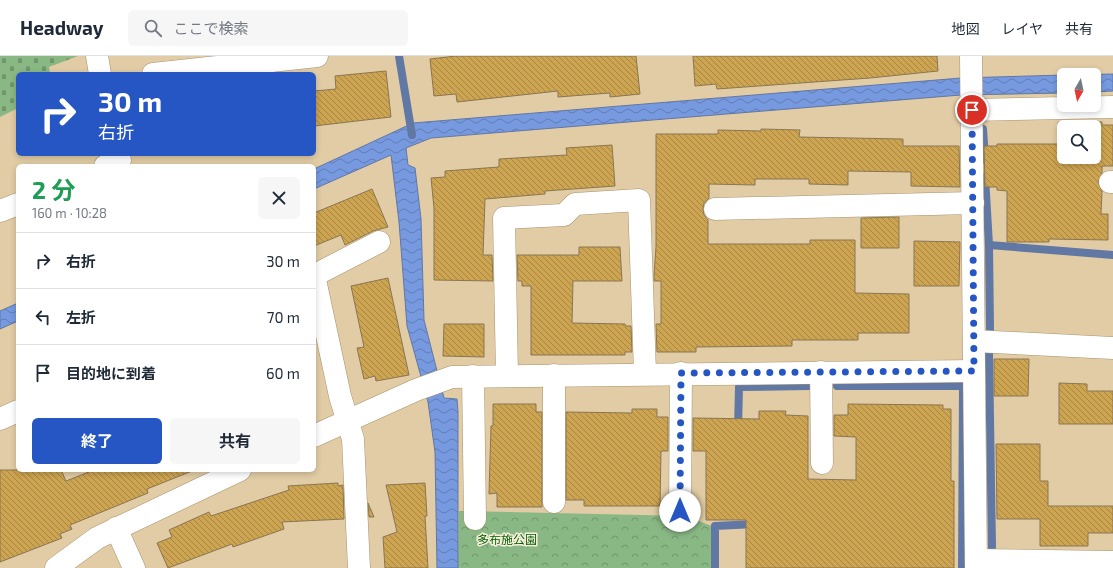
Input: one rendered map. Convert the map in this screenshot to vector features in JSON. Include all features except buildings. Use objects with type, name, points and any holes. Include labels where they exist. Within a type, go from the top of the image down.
[{"type":"street","points":[[97,56],[100,72]]},
{"type":"street","points":[[171,72],[316,56]]},
{"type":"street","points":[[970,56],[972,95],[976,564],[1113,562]]},
{"type":"street","points":[[972,95],[1113,107]]},
{"type":"street","points":[[111,164],[120,160],[119,156]]},
{"type":"street","points":[[507,375],[504,218],[564,215],[575,204],[639,200],[645,373]]},
{"type":"street","points":[[715,209],[973,203]]},
{"type":"street","points":[[0,211],[16,205]]},
{"type":"street","points":[[316,274],[380,242]]},
{"type":"street","points":[[316,284],[340,396],[353,439],[359,568]]},
{"type":"street","points":[[974,341],[1113,348]]},
{"type":"street","points":[[316,435],[416,390],[462,376],[645,373],[974,371]]},
{"type":"street","points":[[821,372],[822,463]]},
{"type":"street","points":[[680,511],[681,373]]},
{"type":"street","points":[[554,375],[554,502]]},
{"type":"street","points":[[462,376],[475,520]]},
{"type":"street","points":[[0,419],[16,412]]},
{"type":"street","points":[[56,568],[97,538],[236,472]]},
{"type":"street","points":[[116,528],[134,568]]},
{"type":"green space","points":[[0,56],[78,56],[49,67],[50,72],[16,72],[16,109],[0,117]]},
{"type":"green space","name":"多布施公園","points":[[459,511],[686,516],[714,527],[713,568],[458,568]]},
{"type":"water","points":[[1101,74],[1113,74],[1113,91],[1101,92]]},
{"type":"water","points":[[1057,75],[1057,93],[961,95],[431,138],[406,148],[408,165],[415,168],[421,219],[424,320],[444,398],[457,399],[458,568],[437,568],[435,452],[428,402],[407,326],[399,222],[391,155],[316,188],[316,168],[413,123],[961,78]]},
{"type":"water","points":[[16,304],[16,322],[0,329],[0,311]]},
{"type":"waterway","points":[[399,56],[412,135]]},
{"type":"waterway","points":[[983,129],[985,160]]},
{"type":"waterway","points":[[985,177],[989,245],[990,330]]},
{"type":"waterway","points":[[989,245],[1113,255]]},
{"type":"waterway","points":[[989,353],[992,547]]},
{"type":"waterway","points":[[738,429],[739,387],[810,386]]},
{"type":"waterway","points":[[837,386],[963,386],[962,568]]},
{"type":"waterway","points":[[715,568],[715,526],[755,524]]},
{"type":"route","points":[[680,511],[681,373],[974,371],[972,110]]}]
